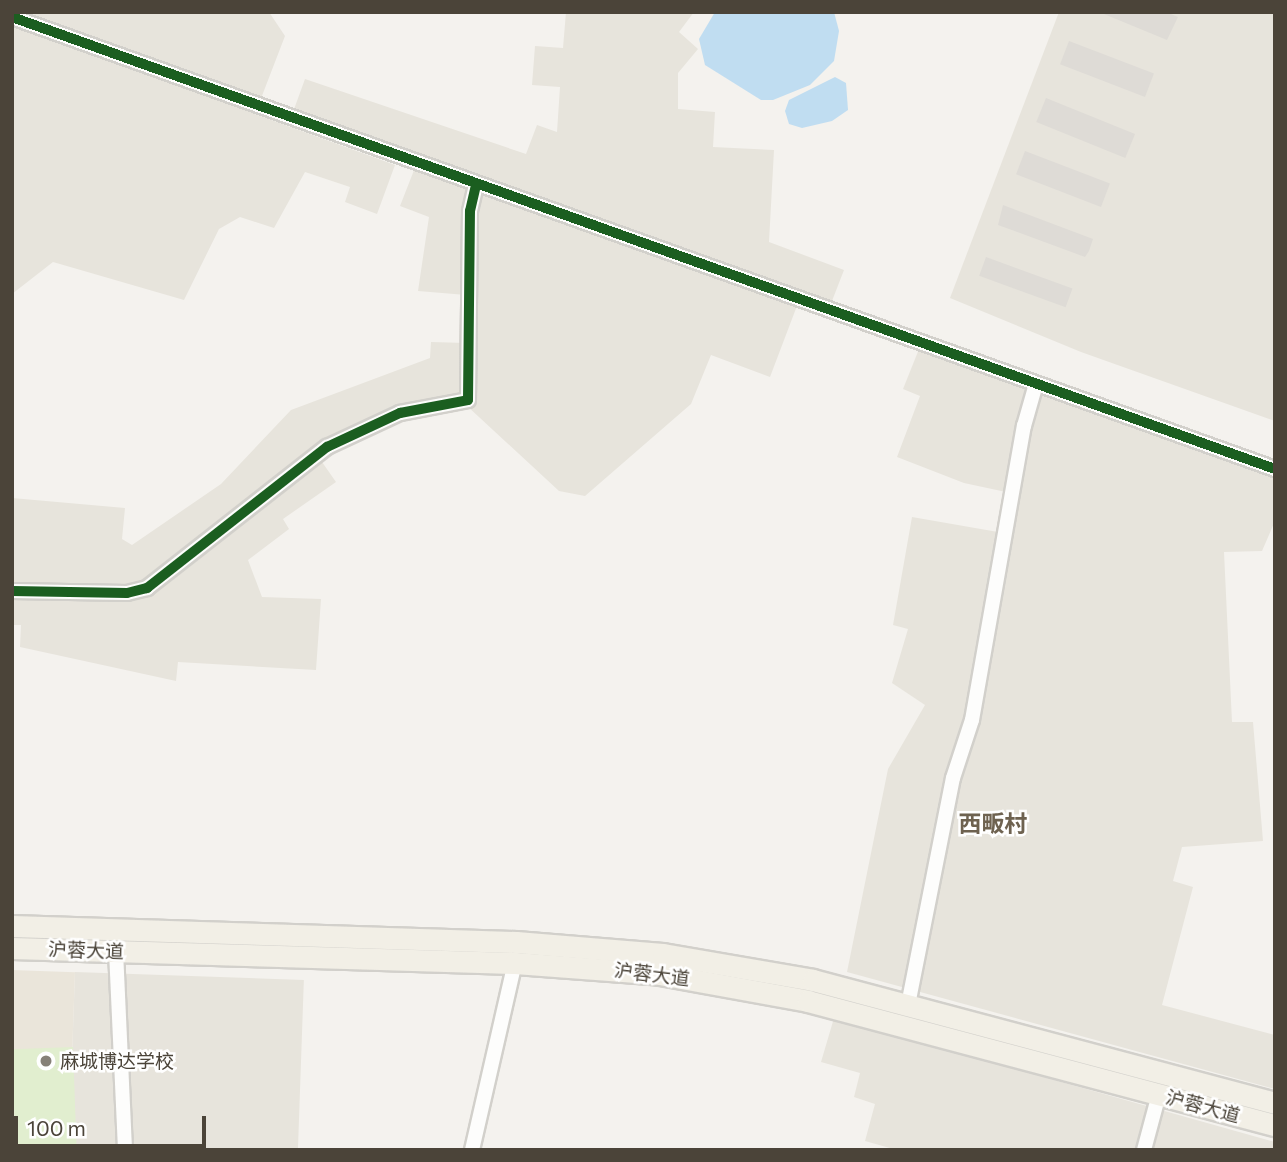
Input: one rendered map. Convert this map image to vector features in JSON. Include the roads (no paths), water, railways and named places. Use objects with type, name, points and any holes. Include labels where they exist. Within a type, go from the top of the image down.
[{"type":"main road","name":"沪蓉大道","points":[[12,926],[614,948],[763,970],[908,1005],[1275,1103]]},
{"type":"main road","name":"沪蓉大道","points":[[12,948],[515,963],[660,974],[771,993],[1275,1125]]},
{"type":"street","points":[[12,17],[475,185],[1275,469]]},
{"type":"street","points":[[12,591],[127,593],[147,588],[327,447],[400,413],[468,400],[470,211],[475,185]]},
{"type":"street","points":[[908,1005],[953,778],[975,708],[1024,426],[1036,384]]},
{"type":"street","points":[[116,951],[125,1150]]},
{"type":"street","points":[[471,1150],[515,963]]},
{"type":"street","points":[[1144,1150],[1159,1094]]},
{"type":"water","points":[[715,12],[834,12],[839,31],[834,61],[810,85],[773,100],[761,100],[705,65],[699,39]]},
{"type":"water","points":[[835,77],[846,83],[848,110],[832,121],[802,128],[789,124],[785,111],[789,100]]},
{"type":"place","name":"麻城博达学校","points":[[46,1061]]},
{"type":"district","name":"西畈村","points":[[993,823]]}]
